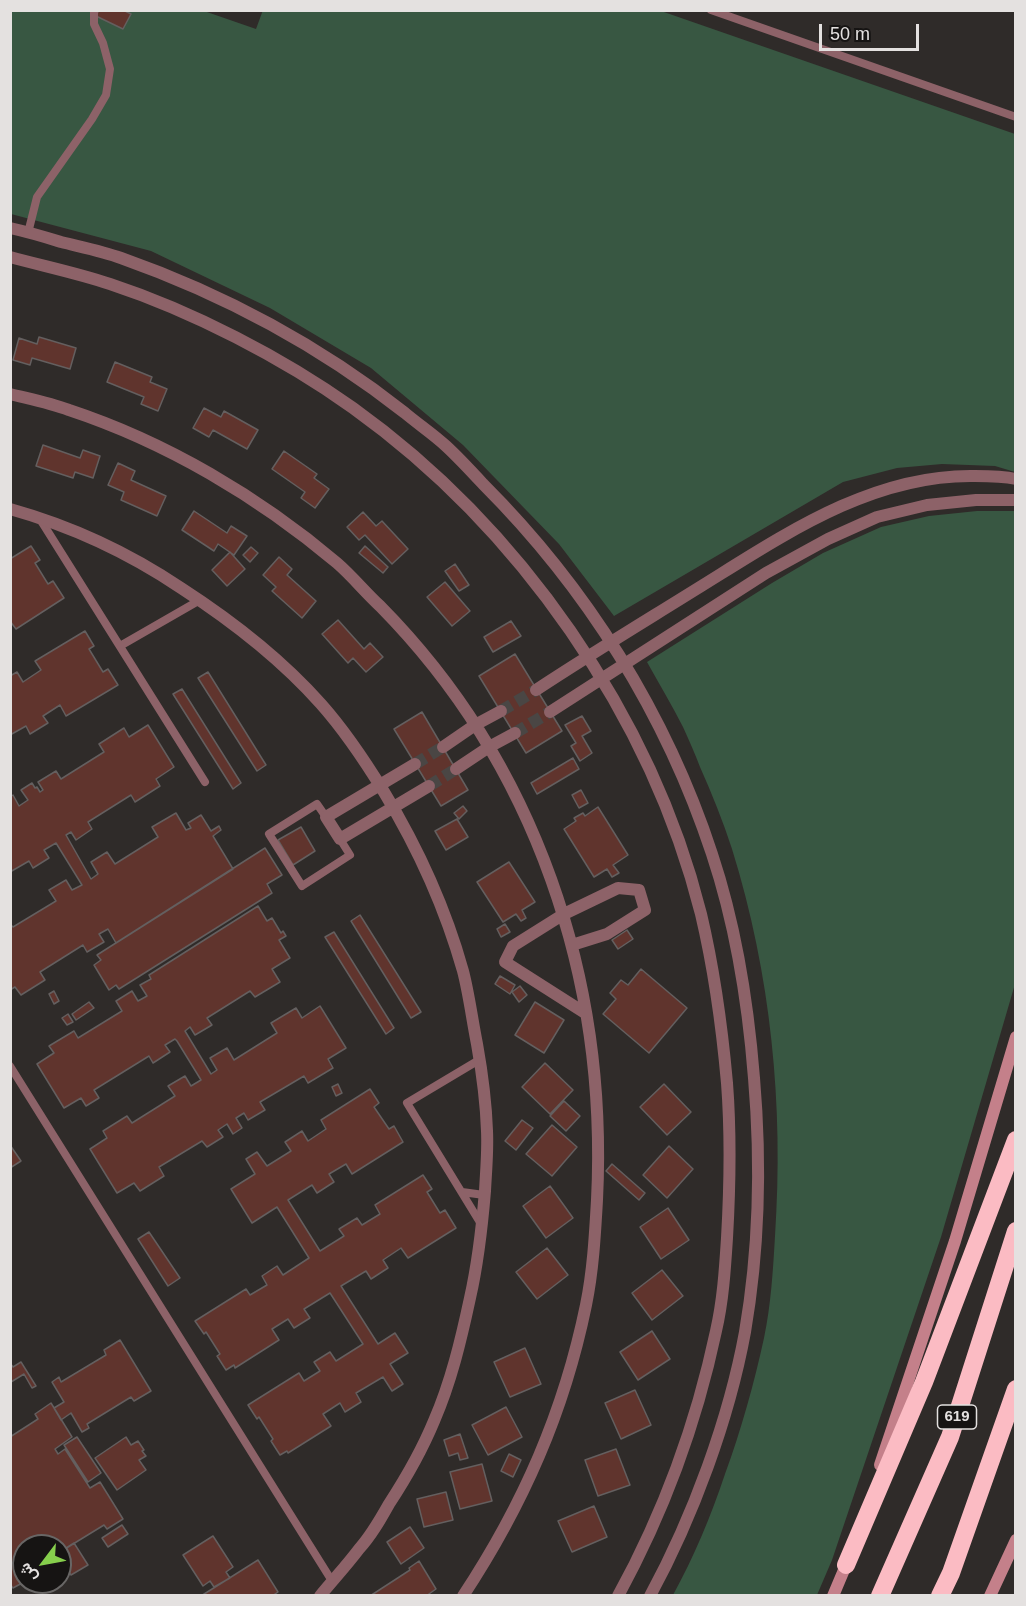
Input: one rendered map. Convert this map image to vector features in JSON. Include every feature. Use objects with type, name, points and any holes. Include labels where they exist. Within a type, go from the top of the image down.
[{"type":"highway","points":[[846,1565],[924,1382],[1016,1140]]},
{"type":"highway","name":"619","points":[[880,1596],[950,1437],[1016,1231]]},
{"type":"highway","name":"619","points":[[940,1596],[951,1573],[1016,1389]]},
{"type":"main road","points":[[833,1596],[846,1565],[955,1241],[1016,1037]]},
{"type":"main road","points":[[990,1596],[1016,1540]]},
{"type":"street","points":[[10,228],[118,257],[170,277],[226,302],[300,340],[369,385],[446,446],[510,511],[551,557],[625,663],[666,737],[712,853],[728,907],[740,962],[751,1042],[758,1119],[758,1169],[753,1273],[744,1332],[731,1388],[717,1437],[682,1532],[650,1596]]},
{"type":"street","points":[[10,257],[109,284],[215,327],[285,365],[353,408],[427,467],[482,522],[529,575],[601,678],[645,759],[686,862],[712,967],[723,1046],[730,1121],[731,1169],[725,1270],[717,1327],[704,1380],[690,1428],[657,1520],[618,1596]]},
{"type":"street","points":[[10,394],[69,410],[159,447],[218,478],[277,516],[339,565],[426,657],[475,726],[522,807],[542,855],[573,945],[592,1060],[598,1126],[593,1256],[587,1302],[577,1346],[565,1387],[535,1467],[499,1538],[463,1596]]},
{"type":"street","points":[[536,690],[587,656],[807,523],[844,504],[897,485],[949,476],[1016,479]]},
{"type":"street","points":[[550,712],[766,573],[818,543],[877,517],[927,505],[976,500],[1016,500]]},
{"type":"street","points":[[10,509],[70,529],[158,572],[260,645],[303,685],[339,726],[393,807],[420,856],[440,903],[463,971],[479,1060],[487,1131],[482,1225],[473,1285],[458,1350],[434,1422],[403,1482],[381,1517],[361,1547],[320,1596]]},
{"type":"street","points":[[807,523],[818,543]]},
{"type":"street","points":[[443,747],[501,711]]},
{"type":"street","points":[[456,769],[515,733]]},
{"type":"street","points":[[415,764],[326,817],[340,839],[429,786]]},
{"type":"street","points":[[573,945],[607,934],[645,910],[639,890],[618,888],[564,914],[513,946],[506,962],[585,1013]]},
{"type":"lane","points":[[28,233],[37,197],[92,119],[106,95],[110,69],[103,43],[94,24],[94,10]]},
{"type":"lane","points":[[711,10],[1016,117]]},
{"type":"lane","points":[[39,518],[205,782]]},
{"type":"lane","points":[[120,646],[200,600]]},
{"type":"lane","points":[[326,817],[317,804],[269,834],[302,885],[350,855],[340,839]]},
{"type":"lane","points":[[479,1060],[407,1103],[482,1225]]},
{"type":"lane","points":[[10,1066],[332,1581]]},
{"type":"lane","points":[[462,1192],[484,1195]]},
{"type":"green space","points":[[263,10],[661,11],[1015,134],[1015,472],[995,466],[942,464],[897,468],[843,482],[614,616],[559,544],[463,445],[371,368],[270,308],[151,251],[11,214],[11,11],[204,11],[256,29]]},
{"type":"green space","points":[[977,511],[1015,511],[1015,984],[941,1237],[832,1560],[817,1595],[673,1595],[695,1551],[720,1490],[742,1424],[764,1338],[772,1275],[778,1138],[776,1089],[765,992],[745,896],[732,849],[713,797],[679,719],[647,662],[823,553],[881,527],[929,516]]},
{"type":"building","points":[[99,10],[123,10],[131,14],[123,29],[96,16]]},
{"type":"building","points":[[39,337],[76,348],[70,369],[32,358],[30,365],[13,360],[19,338],[37,344]]},
{"type":"building","points":[[115,362],[152,377],[150,382],[167,389],[158,411],[141,404],[144,397],[107,382]]},
{"type":"building","points":[[204,408],[221,417],[224,411],[258,430],[247,449],[213,430],[209,437],[193,428]]},
{"type":"building","points":[[43,445],[80,458],[83,450],[100,456],[93,478],[75,472],[73,478],[36,466]]},
{"type":"building","points":[[284,451],[317,474],[314,478],[329,489],[315,508],[301,498],[305,492],[272,469]]},
{"type":"building","points":[[118,463],[135,471],[131,480],[166,496],[157,516],[121,500],[124,492],[108,485]]},
{"type":"building","points":[[194,511],[227,533],[231,526],[247,536],[234,555],[218,544],[214,551],[182,530]]},
{"type":"building","points":[[363,512],[376,526],[382,521],[408,549],[392,564],[365,535],[359,540],[347,527]]},
{"type":"building","points":[[31,546],[40,560],[35,563],[48,584],[53,581],[64,598],[16,629],[10,621],[10,559]]},
{"type":"building","points":[[365,546],[388,567],[383,573],[359,553]]},
{"type":"building","points":[[251,547],[258,553],[250,562],[243,555]]},
{"type":"building","points":[[230,552],[245,569],[227,586],[212,570]]},
{"type":"building","points":[[279,557],[292,569],[287,575],[316,601],[302,618],[272,591],[276,587],[263,575]]},
{"type":"building","points":[[455,564],[469,585],[459,591],[445,571]]},
{"type":"building","points":[[445,582],[470,611],[452,626],[427,597]]},
{"type":"building","points":[[338,620],[364,649],[370,643],[383,657],[366,672],[353,658],[348,663],[322,634]]},
{"type":"building","points":[[511,621],[521,636],[493,652],[484,637]]},
{"type":"building","points":[[85,631],[94,646],[89,649],[103,672],[108,669],[118,685],[66,716],[60,705],[43,716],[48,723],[30,734],[26,726],[10,735],[10,676],[17,672],[23,682],[41,670],[35,661]]},
{"type":"building","points":[[515,654],[562,731],[526,753],[479,676]]},
{"type":"building","points":[[208,672],[266,765],[257,771],[198,678]]},
{"type":"building","points":[[182,689],[241,783],[233,789],[173,694]]},
{"type":"building","points":[[422,712],[468,790],[441,806],[394,729]]},
{"type":"building","points":[[582,716],[591,731],[582,736],[592,753],[580,761],[571,746],[576,743],[565,725]]},
{"type":"building","points":[[148,725],[174,767],[156,779],[160,786],[135,802],[131,795],[88,822],[92,829],[76,840],[71,832],[66,835],[91,879],[98,874],[91,862],[107,852],[115,864],[158,837],[152,827],[176,813],[186,830],[191,828],[188,823],[201,815],[211,831],[219,826],[221,830],[213,836],[233,869],[116,943],[108,929],[99,934],[104,942],[87,952],[83,945],[40,972],[45,980],[21,995],[15,987],[10,990],[10,924],[13,927],[56,901],[49,890],[66,880],[72,890],[82,885],[56,843],[44,850],[49,858],[33,868],[29,861],[10,872],[10,797],[13,795],[19,806],[28,800],[21,790],[32,783],[40,792],[43,790],[38,782],[56,771],[61,779],[104,752],[99,744],[124,728],[129,737]]},
{"type":"building","points":[[573,758],[579,769],[537,794],[531,783]]},
{"type":"building","points":[[581,790],[588,803],[579,808],[572,795]]},
{"type":"building","points":[[463,806],[467,811],[459,819],[454,813]]},
{"type":"building","points":[[598,807],[628,855],[613,865],[619,873],[612,877],[607,869],[594,877],[564,829],[576,821],[574,818],[583,813],[585,816]]},
{"type":"building","points":[[457,819],[468,837],[446,850],[435,831]]},
{"type":"building","points":[[301,827],[315,851],[293,865],[278,840]]},
{"type":"building","points":[[265,848],[282,875],[267,884],[272,893],[119,989],[116,985],[109,990],[94,965],[101,960],[97,955]]},
{"type":"building","points":[[509,862],[535,902],[522,910],[526,918],[521,921],[516,914],[503,922],[477,882]]},
{"type":"building","points":[[258,906],[267,921],[272,918],[281,933],[283,931],[286,936],[279,940],[290,958],[272,969],[280,982],[255,997],[250,991],[207,1018],[212,1025],[195,1035],[190,1027],[185,1031],[211,1074],[217,1070],[210,1058],[227,1048],[234,1060],[277,1033],[271,1023],[296,1008],[302,1018],[320,1006],[346,1048],[328,1059],[333,1068],[308,1083],[304,1076],[260,1102],[265,1110],[248,1120],[244,1113],[236,1118],[242,1128],[233,1134],[227,1124],[218,1130],[223,1137],[207,1147],[202,1141],[159,1167],[164,1176],[140,1191],[134,1183],[117,1193],[90,1149],[107,1138],[103,1131],[127,1116],[132,1123],[175,1096],[168,1086],[185,1076],[191,1086],[201,1080],[177,1041],[175,1039],[165,1045],[170,1052],[153,1063],[149,1056],[94,1090],[99,1098],[86,1106],[81,1098],[64,1108],[37,1064],[54,1053],[49,1046],[74,1031],[78,1038],[122,1011],[116,1001],[132,991],[138,1001],[147,996],[140,985],[151,979],[149,975]]},
{"type":"building","points":[[360,915],[421,1012],[411,1018],[351,921]]},
{"type":"building","points":[[505,924],[510,932],[501,937],[497,929]]},
{"type":"building","points":[[627,930],[633,939],[618,949],[612,940]]},
{"type":"building","points":[[334,932],[394,1028],[386,1034],[325,937]]},
{"type":"building","points":[[641,969],[687,1008],[649,1053],[603,1014],[616,999],[610,993],[621,980],[628,985]]},
{"type":"building","points":[[500,976],[515,985],[510,994],[495,984]]},
{"type":"building","points":[[520,986],[527,995],[519,1002],[512,992]]},
{"type":"building","points":[[54,991],[59,1001],[54,1004],[49,994]]},
{"type":"building","points":[[89,1002],[94,1008],[76,1020],[72,1014]]},
{"type":"building","points":[[535,1002],[564,1020],[544,1053],[515,1035]]},
{"type":"building","points":[[68,1014],[73,1022],[67,1025],[62,1018]]},
{"type":"building","points":[[545,1063],[573,1090],[550,1114],[522,1087]]},
{"type":"building","points":[[338,1084],[342,1093],[336,1096],[332,1087]]},
{"type":"building","points":[[664,1084],[691,1112],[667,1135],[640,1107]]},
{"type":"building","points":[[370,1089],[379,1103],[374,1107],[389,1129],[394,1126],[403,1142],[352,1174],[346,1164],[329,1174],[334,1182],[317,1193],[312,1185],[288,1200],[320,1251],[344,1236],[339,1229],[357,1218],[362,1225],[380,1214],[375,1205],[423,1175],[432,1189],[427,1192],[440,1213],[445,1210],[456,1228],[408,1258],[401,1248],[383,1260],[388,1268],[371,1279],[366,1271],[341,1286],[378,1344],[395,1333],[408,1353],[390,1364],[403,1384],[392,1391],[383,1377],[356,1393],[361,1402],[345,1412],[340,1403],[323,1414],[331,1426],[288,1453],[287,1451],[280,1455],[259,1417],[257,1419],[248,1405],[299,1373],[304,1381],[320,1371],[314,1362],[330,1352],[336,1361],[363,1344],[330,1293],[304,1309],[310,1318],[294,1328],[288,1319],[272,1329],[279,1340],[235,1368],[234,1365],[226,1370],[217,1356],[220,1354],[206,1332],[204,1334],[195,1321],[246,1289],[250,1295],[267,1285],[262,1276],[277,1266],[283,1275],[309,1258],[277,1207],[252,1223],[231,1189],[255,1174],[246,1159],[257,1152],[267,1166],[291,1151],[285,1142],[302,1131],[308,1141],[326,1129],[321,1120]]},
{"type":"building","points":[[564,1101],[580,1116],[566,1131],[550,1116]]},
{"type":"building","points":[[522,1120],[533,1128],[516,1150],[505,1141]]},
{"type":"building","points":[[552,1125],[577,1147],[552,1176],[526,1154]]},
{"type":"building","points":[[10,1145],[21,1161],[10,1168]]},
{"type":"building","points":[[669,1146],[693,1169],[667,1198],[643,1175]]},
{"type":"building","points":[[612,1164],[645,1193],[639,1200],[606,1171]]},
{"type":"building","points":[[550,1186],[573,1218],[546,1238],[523,1206]]},
{"type":"building","points":[[668,1208],[689,1240],[661,1259],[640,1227]]},
{"type":"building","points":[[149,1232],[180,1278],[168,1286],[138,1239]]},
{"type":"building","points":[[547,1248],[568,1275],[537,1299],[516,1272]]},
{"type":"building","points":[[662,1270],[683,1296],[652,1320],[632,1293]]},
{"type":"building","points":[[652,1331],[670,1359],[638,1380],[620,1352]]},
{"type":"building","points":[[120,1340],[151,1391],[134,1401],[131,1397],[87,1424],[89,1428],[82,1432],[71,1413],[61,1420],[54,1408],[64,1402],[52,1382],[59,1377],[61,1382],[106,1355],[104,1350]]},
{"type":"building","points":[[525,1348],[541,1384],[510,1397],[494,1362]]},
{"type":"building","points":[[21,1362],[36,1386],[32,1388],[24,1374],[10,1381],[10,1363],[13,1367]]},
{"type":"building","points":[[635,1390],[651,1425],[621,1439],[605,1403]]},
{"type":"building","points":[[51,1403],[72,1437],[55,1449],[58,1454],[65,1449],[90,1488],[100,1482],[123,1519],[107,1529],[104,1525],[72,1545],[72,1534],[12,1534],[12,1587],[10,1584],[10,1437],[38,1419],[35,1414]]},
{"type":"building","points":[[506,1407],[522,1437],[488,1455],[472,1425]]},
{"type":"building","points":[[460,1434],[468,1458],[460,1460],[458,1453],[449,1456],[444,1440]]},
{"type":"building","points":[[77,1437],[101,1473],[88,1482],[64,1445]]},
{"type":"building","points":[[126,1437],[131,1445],[138,1441],[144,1450],[142,1451],[146,1456],[139,1460],[146,1470],[117,1490],[95,1458]]},
{"type":"building","points":[[616,1449],[630,1485],[598,1496],[585,1460]]},
{"type":"building","points":[[509,1454],[521,1460],[513,1477],[501,1471]]},
{"type":"building","points":[[482,1464],[492,1501],[460,1509],[450,1472]]},
{"type":"building","points":[[446,1492],[453,1520],[424,1527],[417,1499]]},
{"type":"building","points":[[594,1506],[607,1537],[572,1552],[558,1521]]},
{"type":"building","points":[[122,1525],[128,1534],[108,1547],[102,1538]]},
{"type":"building","points":[[410,1527],[424,1548],[401,1564],[387,1542]]},
{"type":"building","points":[[213,1536],[233,1567],[226,1572],[230,1578],[214,1587],[210,1581],[203,1586],[183,1555]]},
{"type":"building","points":[[74,1543],[88,1565],[72,1574],[72,1544]]},
{"type":"building","points":[[258,1560],[278,1592],[272,1596],[201,1596]]},
{"type":"building","points":[[419,1561],[436,1589],[426,1596],[370,1596],[410,1570],[409,1568]]},
{"type":"tunnel","points":[[501,711],[536,690]]},
{"type":"tunnel","points":[[515,733],[550,712]]},
{"type":"tunnel","points":[[415,764],[443,747]]},
{"type":"tunnel","points":[[429,786],[456,769]]}]
